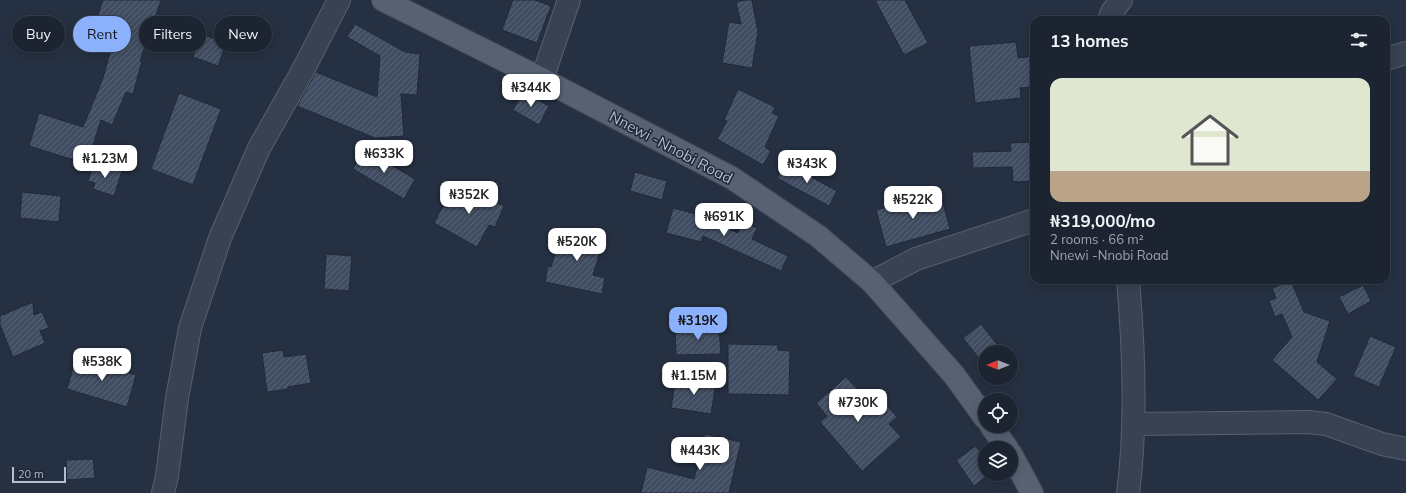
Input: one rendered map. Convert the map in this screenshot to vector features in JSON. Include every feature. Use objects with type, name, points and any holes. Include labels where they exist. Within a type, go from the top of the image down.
[{"type":"main road","name":"Nnewi -Nnobi Road","points":[[383,0],[542,79],[732,178],[818,236],[872,282],[954,375],[978,408]]},
{"type":"main road","points":[[1018,467],[1032,493]]},
{"type":"street","points":[[163,493],[167,476],[177,398],[190,328],[220,238],[259,148],[302,72],[339,0]]},
{"type":"street","points":[[542,79],[569,0]]},
{"type":"street","points":[[1110,16],[1120,0]]},
{"type":"street","points":[[1390,58],[1406,53]]},
{"type":"street","points":[[872,282],[916,259],[1030,221]]},
{"type":"street","points":[[1128,284],[1133,356],[1133,424],[1128,493]]},
{"type":"street","points":[[1133,424],[1308,422],[1326,424],[1382,444],[1406,449]]},
{"type":"building","points":[[103,0],[161,0],[155,16],[139,16],[139,52],[143,52],[133,94],[126,92],[112,125],[101,120],[87,164],[29,146],[39,113],[83,127],[103,78],[110,52],[131,52],[131,16],[98,16]]},
{"type":"building","points":[[513,0],[535,0],[551,6],[537,43],[502,30]]},
{"type":"building","points":[[752,0],[758,32],[752,68],[722,63],[729,22],[741,24],[736,2]]},
{"type":"building","points":[[875,0],[905,0],[928,43],[904,55]]},
{"type":"building","points":[[355,24],[405,52],[420,54],[417,95],[401,94],[404,136],[375,138],[297,106],[316,72],[377,97],[380,56],[347,37]]},
{"type":"building","points":[[206,36],[214,39],[214,52],[223,52],[218,66],[193,57],[195,52],[206,52]]},
{"type":"building","points":[[1016,42],[1018,58],[1030,56],[1030,87],[1020,88],[1021,98],[975,103],[969,46]]},
{"type":"building","points":[[738,89],[775,107],[772,113],[779,116],[765,147],[771,151],[763,165],[717,139],[727,121],[724,120]]},
{"type":"building","points":[[523,92],[549,106],[539,125],[513,110]]},
{"type":"building","points":[[179,93],[221,109],[193,185],[151,169]]},
{"type":"building","points":[[1030,142],[1030,181],[1013,182],[1012,167],[973,168],[972,152],[1011,151],[1010,143]]},
{"type":"building","points":[[364,149],[415,179],[404,199],[353,169]]},
{"type":"building","points":[[94,162],[122,171],[114,196],[93,189],[95,183],[88,181]]},
{"type":"building","points":[[785,163],[837,191],[829,206],[777,178]]},
{"type":"building","points":[[635,172],[667,181],[662,200],[630,191]]},
{"type":"building","points":[[457,184],[504,206],[495,227],[489,225],[477,247],[434,223],[443,206],[447,208]]},
{"type":"building","points":[[22,192],[61,196],[59,222],[20,218]]},
{"type":"building","points":[[940,192],[950,229],[886,247],[876,210]]},
{"type":"building","points":[[673,208],[715,219],[714,222],[738,233],[742,221],[757,228],[752,239],[788,256],[781,271],[703,236],[701,242],[666,233]]},
{"type":"building","points":[[563,227],[604,240],[593,275],[605,278],[602,294],[545,282],[548,266],[551,267]]},
{"type":"building","points":[[326,254],[352,256],[349,291],[324,289]]},
{"type":"building","points":[[1283,284],[1292,284],[1304,312],[1330,321],[1317,362],[1337,379],[1318,400],[1272,360],[1292,337],[1282,314],[1275,317],[1269,301],[1276,298],[1272,288]]},
{"type":"building","points":[[1363,285],[1371,301],[1348,314],[1339,297]]},
{"type":"building","points":[[33,302],[34,315],[42,312],[49,328],[40,331],[45,343],[13,357],[0,325],[0,316]]},
{"type":"building","points":[[981,324],[998,345],[978,345],[978,357],[963,338]]},
{"type":"building","points":[[719,327],[721,354],[676,355],[675,329]]},
{"type":"building","points":[[1370,336],[1396,347],[1379,387],[1353,376]]},
{"type":"building","points":[[728,344],[778,345],[778,350],[790,351],[789,395],[728,394]]},
{"type":"building","points":[[283,350],[284,357],[306,354],[311,383],[288,387],[288,389],[267,392],[262,353]]},
{"type":"building","points":[[76,357],[136,375],[127,407],[67,389]]},
{"type":"building","points":[[676,377],[716,383],[711,414],[671,408]]},
{"type":"building","points":[[846,377],[859,391],[861,388],[871,400],[878,395],[897,417],[889,424],[901,437],[862,471],[820,422],[827,416],[816,403]]},
{"type":"building","points":[[705,434],[741,442],[729,493],[641,493],[647,467],[694,479]]},
{"type":"building","points":[[976,446],[978,449],[978,481],[981,481],[974,486],[956,460]]},
{"type":"building","points":[[93,459],[95,478],[67,480],[66,460]]}]
